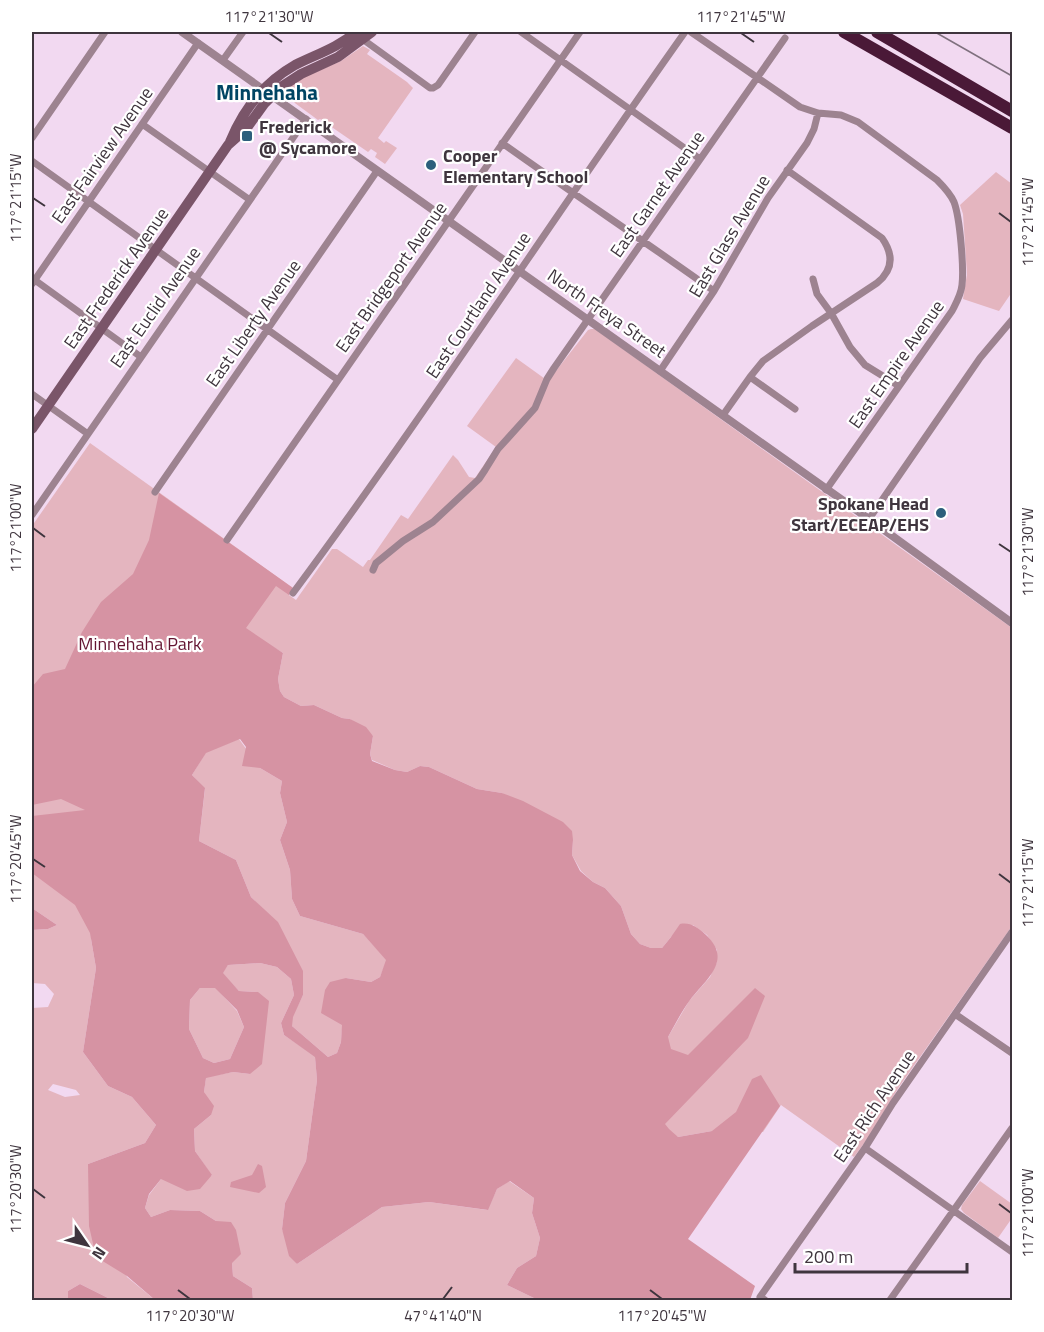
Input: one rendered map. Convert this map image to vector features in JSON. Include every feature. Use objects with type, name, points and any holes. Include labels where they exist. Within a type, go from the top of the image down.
[{"type":"highway","points":[[844,32],[1012,129]]},
{"type":"highway","points":[[878,32],[1012,111]]},
{"type":"main road","points":[[267,92],[294,66],[321,54],[341,38],[372,32]]},
{"type":"main road","points":[[267,92],[338,57],[356,34]]},
{"type":"main road","name":"East Frederick Avenue","points":[[32,429],[209,171],[228,145],[246,129],[264,104],[267,92]]},
{"type":"street","points":[[32,138],[105,32]]},
{"type":"street","name":"North Freya Street","points":[[182,32],[723,415],[1012,623]]},
{"type":"street","points":[[223,60],[243,32]]},
{"type":"street","points":[[356,34],[433,88],[438,85],[475,32]]},
{"type":"street","points":[[521,32],[700,159]]},
{"type":"street","name":"East Bridgeport Avenue","points":[[227,540],[580,32]]},
{"type":"street","name":"East Courtland Avenue","points":[[293,593],[410,430],[685,32]]},
{"type":"street","points":[[691,32],[800,107],[818,113]]},
{"type":"street","name":"East Garnet Avenue","points":[[373,570],[376,563],[403,541],[433,522],[479,479],[498,449],[535,408],[547,379],[587,319],[785,38]]},
{"type":"street","name":"East Fairview Avenue","points":[[32,280],[198,43]]},
{"type":"street","name":"East Glass Avenue","points":[[660,371],[714,291],[768,198],[807,143],[818,113]]},
{"type":"street","name":"East Empire Avenue","points":[[818,113],[840,115],[858,122],[938,180],[953,200],[957,211],[963,273],[959,298],[952,311],[826,489]]},
{"type":"street","name":"East Euclid Avenue","points":[[32,515],[306,119]]},
{"type":"street","points":[[142,124],[250,200]]},
{"type":"street","points":[[502,143],[714,291]]},
{"type":"street","points":[[32,161],[338,380]]},
{"type":"street","points":[[723,415],[763,361],[877,283],[885,276],[889,268],[889,253],[882,238],[787,170]]},
{"type":"street","name":"East Liberty Avenue","points":[[155,492],[377,171]]},
{"type":"street","points":[[813,279],[817,294],[850,347],[865,365],[899,386]]},
{"type":"street","points":[[32,280],[141,357]]},
{"type":"street","points":[[869,519],[980,358],[1012,320]]},
{"type":"street","points":[[750,377],[795,409]]},
{"type":"street","points":[[32,394],[88,434]]},
{"type":"street","name":"East Rich Avenue","points":[[762,1299],[865,1148],[893,1102],[1012,932]]},
{"type":"street","points":[[955,1014],[1012,1053]]},
{"type":"street","points":[[890,1300],[1012,1128]]},
{"type":"street","points":[[865,1148],[1012,1252]]},
{"type":"green space","points":[[363,46],[370,50],[367,54],[413,88],[378,138],[397,148],[385,164],[375,157],[377,153],[371,149],[368,152],[320,119],[318,120],[288,98],[286,93],[286,89],[304,77],[341,61]]},
{"type":"green space","points":[[996,172],[1012,184],[1012,292],[999,311],[963,299],[967,274],[963,214],[960,205]]},
{"type":"green space","name":"Minnehaha Park","points":[[595,329],[1012,628],[1012,926],[899,1087],[854,1157],[781,1105],[763,1132],[712,1131],[678,1137],[647,1126],[668,1037],[689,1001],[710,977],[717,962],[717,950],[707,935],[693,925],[671,937],[662,948],[651,948],[640,944],[631,934],[621,906],[605,888],[593,882],[581,871],[572,855],[573,840],[502,793],[477,789],[429,767],[420,766],[407,772],[395,770],[372,760],[370,754],[373,736],[350,719],[342,718],[314,705],[301,706],[284,697],[280,691],[278,679],[283,653],[270,645],[91,939],[96,968],[83,1052],[108,1086],[132,1097],[156,1125],[145,1143],[88,1164],[127,1277],[155,1300],[112,1300],[80,1284],[68,1291],[68,1300],[32,1300],[32,1008],[48,1007],[54,994],[45,984],[32,983],[32,930],[48,929],[57,925],[32,908],[32,526],[90,443],[293,588],[289,595],[296,600],[332,549],[337,549],[363,567],[401,515],[408,519],[453,455],[469,477],[475,478],[496,447],[467,426],[516,358],[548,381],[588,330]],"holes":[[[53,1084],[76,1090],[80,1095],[65,1097],[48,1090]]]},
{"type":"green space","name":"Minnehaha Park","points":[[159,493],[293,588],[289,595],[276,586],[246,628],[283,653],[278,679],[280,691],[284,697],[301,706],[314,705],[366,727],[373,736],[370,754],[372,761],[407,772],[420,766],[429,767],[477,789],[502,793],[523,801],[563,822],[572,831],[572,855],[580,871],[605,888],[621,906],[631,934],[640,944],[651,948],[662,948],[680,924],[693,926],[705,934],[717,952],[717,961],[709,977],[687,1005],[668,1037],[671,1049],[688,1055],[755,988],[765,996],[748,1038],[665,1124],[678,1137],[712,1131],[736,1112],[752,1079],[761,1075],[780,1106],[688,1239],[755,1286],[750,1300],[538,1300],[507,1285],[517,1268],[536,1256],[540,1238],[532,1213],[534,1198],[510,1181],[497,1189],[488,1210],[429,1202],[382,1207],[297,1264],[289,1256],[282,1229],[285,1203],[306,1161],[317,1080],[315,1057],[284,1035],[281,1023],[294,995],[291,979],[277,967],[260,963],[228,965],[223,973],[239,991],[258,992],[269,1001],[262,1064],[250,1074],[233,1072],[206,1078],[204,1092],[214,1106],[211,1115],[194,1129],[195,1151],[212,1175],[200,1189],[187,1191],[161,1179],[149,1194],[145,1208],[151,1217],[170,1210],[200,1211],[216,1221],[231,1222],[236,1230],[241,1254],[232,1263],[233,1276],[252,1288],[253,1300],[155,1300],[127,1276],[96,1257],[89,1226],[88,1164],[145,1143],[156,1125],[132,1097],[108,1086],[83,1052],[96,968],[90,933],[75,905],[32,873],[32,816],[85,810],[61,799],[32,805],[32,687],[43,674],[65,669],[82,632],[101,602],[133,574],[149,540]],"holes":[[[240,739],[246,747],[242,766],[260,768],[282,781],[280,793],[287,822],[280,840],[290,870],[292,899],[300,916],[363,934],[386,960],[380,977],[371,982],[346,978],[330,982],[325,990],[321,1013],[342,1025],[341,1042],[337,1053],[328,1057],[292,1026],[293,1017],[303,995],[303,971],[278,922],[251,897],[236,860],[199,841],[205,788],[192,775],[206,753]],[[200,988],[215,988],[237,1010],[244,1027],[230,1059],[214,1063],[203,1058],[189,1029],[190,1000]]]},
{"type":"green space","points":[[239,739],[260,768],[282,781],[280,793],[287,822],[280,840],[290,870],[292,899],[300,916],[363,934],[387,960],[380,977],[371,982],[346,978],[341,1042],[337,1053],[328,1057],[292,1026],[292,1017],[303,995],[278,923],[251,897],[236,860],[199,841],[205,789],[192,775],[206,752]]},
{"type":"green space","points":[[32,908],[57,925],[48,929],[32,930]]},
{"type":"green space","points":[[260,963],[277,967],[291,979],[294,995],[281,1023],[284,1035],[315,1056],[317,1080],[306,1161],[285,1203],[282,1229],[297,1264],[382,1207],[429,1202],[487,1210],[497,1189],[509,1181],[534,1198],[532,1213],[540,1238],[536,1256],[517,1268],[507,1285],[538,1300],[253,1300],[252,1288],[233,1276],[232,1263],[216,1221],[200,1211],[170,1210],[151,1217],[145,1208],[149,1195],[161,1179],[212,1176],[195,1151],[194,1129],[211,1115],[204,1092],[206,1077],[233,1072],[250,1074],[258,992],[239,991],[222,973],[228,965]]},
{"type":"green space","points":[[215,987],[237,1011],[244,1027],[230,1059],[214,1063],[203,1058],[189,1029],[190,1000],[200,988]]},
{"type":"green space","points":[[258,1164],[262,1166],[266,1187],[259,1193],[230,1187],[231,1182],[252,1175]]},
{"type":"green space","points":[[980,1181],[1012,1204],[1012,1218],[998,1238],[961,1209]]},
{"type":"green space","points":[[80,1284],[112,1300],[68,1300],[68,1291]]},
{"type":"railway","points":[[935,32],[1012,76]]},
{"type":"place","name":"Frederick @ Sycamore","points":[[247,136]]},
{"type":"place","name":"Cooper Elementary School","points":[[431,165]]},
{"type":"place","name":"Spokane Head Start/ECEAP/EHS","points":[[941,513]]},
{"type":"district","name":"Minnehaha","points":[[267,92]]}]
